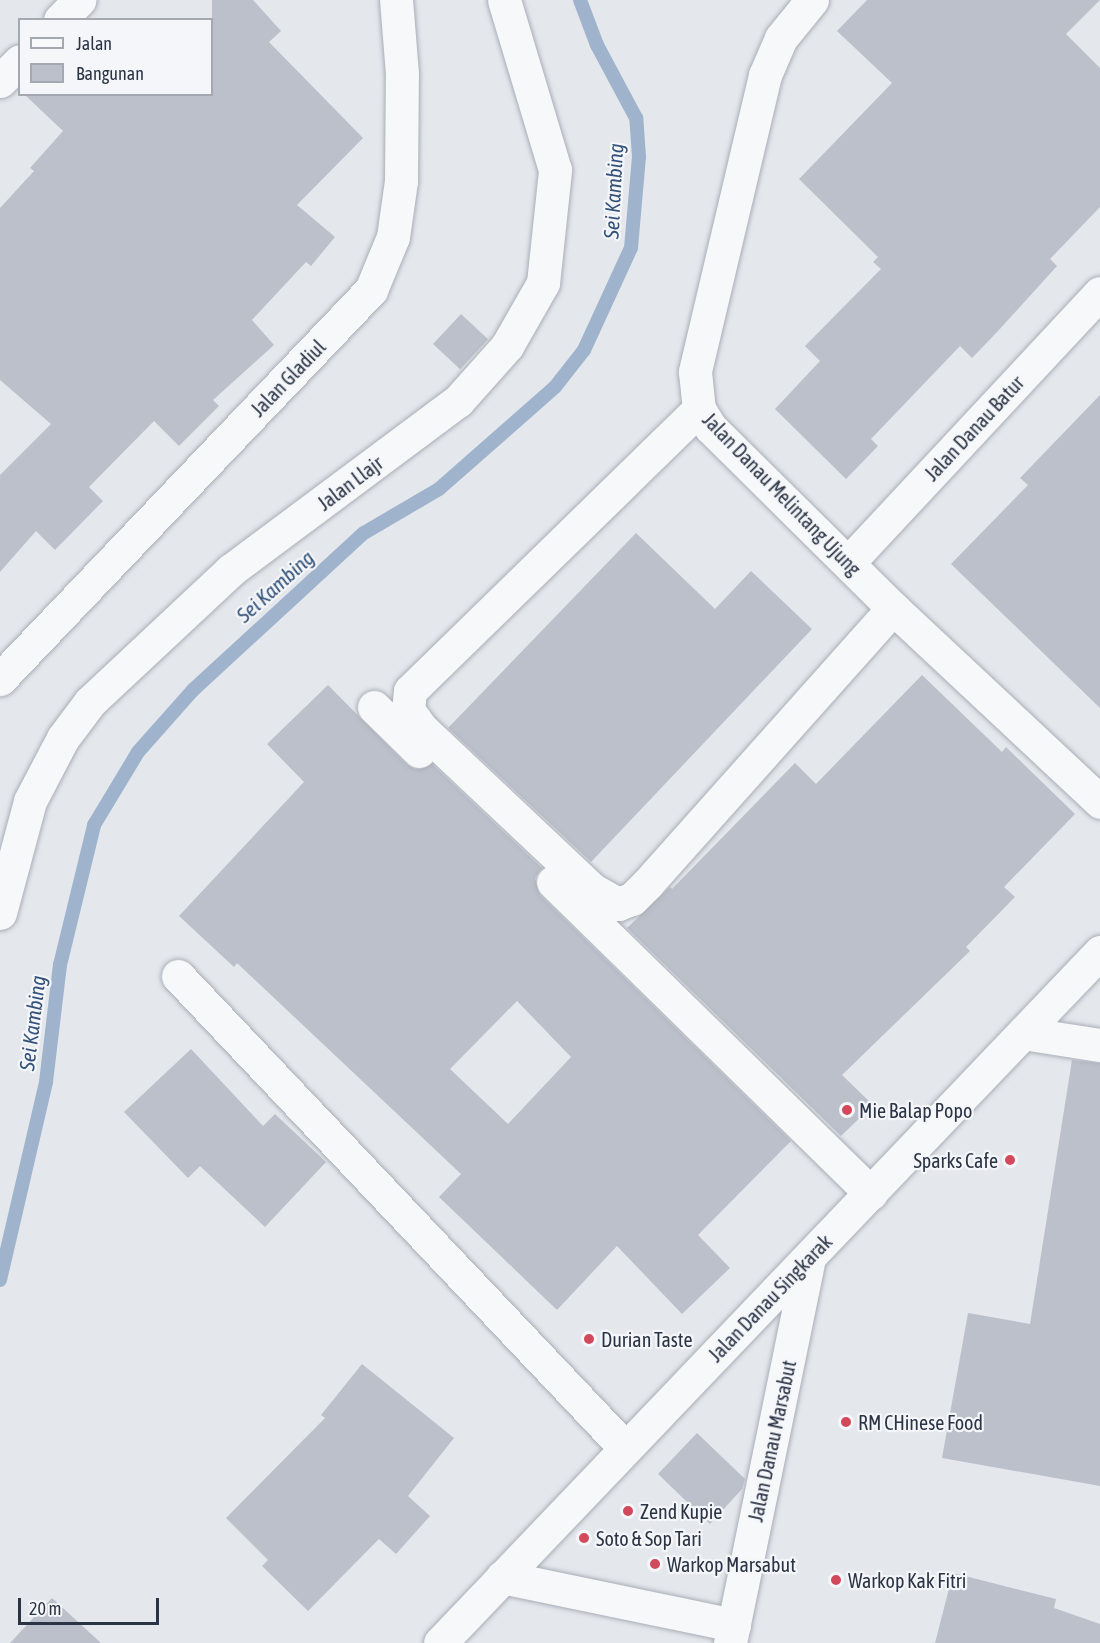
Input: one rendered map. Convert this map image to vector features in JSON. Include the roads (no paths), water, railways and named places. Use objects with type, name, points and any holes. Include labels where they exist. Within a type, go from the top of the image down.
[{"type":"street","points":[[62,18],[78,0]]},
{"type":"street","name":"Jalan Gladiul","points":[[0,679],[371,290],[393,237],[401,181],[402,74],[396,0]]},
{"type":"street","name":"Jalan Llajr","points":[[0,913],[30,801],[63,738],[90,702],[231,570],[458,401],[507,346],[543,283],[555,170],[504,0]]},
{"type":"street","name":"Jalan Danau Melintang Ujung","points":[[812,0],[781,38],[765,75],[695,372],[699,409],[711,428],[893,608],[1100,802]]},
{"type":"street","points":[[0,81],[18,63]]},
{"type":"street","name":"Jalan Danau Batur","points":[[848,563],[1100,293]]},
{"type":"street","points":[[699,409],[410,691],[408,710],[422,729],[593,890],[618,904],[632,899],[648,884],[893,608]]},
{"type":"street","points":[[374,707],[871,1193]]},
{"type":"street","name":"Jalan Danau Singkarak","points":[[440,1643],[1100,952]]},
{"type":"street","points":[[178,976],[626,1449]]},
{"type":"street","points":[[1023,1033],[1100,1045]]},
{"type":"street","name":"Jalan Danau Marsabut","points":[[502,1577],[732,1634],[809,1258]]},
{"type":"waterway","name":"Sei Kambing","points":[[0,1280],[46,1082],[60,965],[94,825],[138,752],[193,690],[364,533],[439,489],[555,387],[584,350],[631,248],[639,157],[636,118],[597,45],[580,0]]},
{"type":"place","name":"Mie Balap Popo","points":[[847,1110]]},
{"type":"place","name":"Sparks Cafe","points":[[1010,1160]]},
{"type":"place","name":"Durian Taste","points":[[589,1339]]},
{"type":"place","name":"RM CHinese Food","points":[[846,1422]]},
{"type":"place","name":"Zend Kupie","points":[[628,1511]]},
{"type":"place","name":"Soto & Sop Tari","points":[[584,1538]]},
{"type":"place","name":"Warkop Marsabut","points":[[655,1564]]},
{"type":"place","name":"Warkop Kak Fitri","points":[[836,1580]]}]
